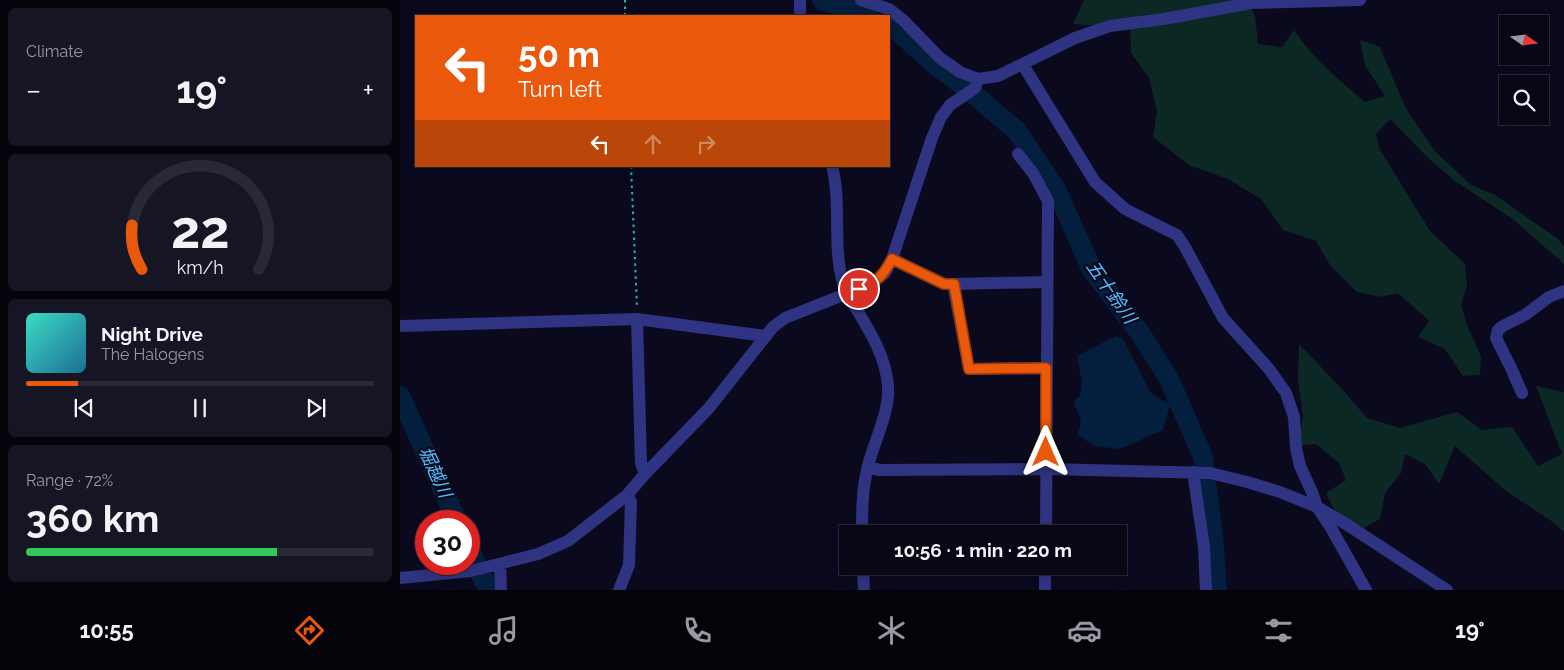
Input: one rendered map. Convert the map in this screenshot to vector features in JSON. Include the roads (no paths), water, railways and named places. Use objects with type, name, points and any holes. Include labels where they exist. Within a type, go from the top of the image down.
[{"type":"street","points":[[862,0],[889,9],[903,20],[940,58],[976,83]]},
{"type":"street","points":[[400,578],[477,570],[538,554],[568,541],[627,495],[709,408],[772,327],[785,318],[871,284],[885,273],[892,259],[932,138],[941,117],[950,105],[976,83],[1023,65],[1075,38],[1110,26],[1164,19],[1251,3],[1360,0]]},
{"type":"street","points":[[1023,65],[1096,182],[1125,209],[1177,235],[1223,318],[1269,369],[1286,393],[1294,417],[1296,448],[1300,466],[1317,507],[1366,590]]},
{"type":"street","points":[[1018,154],[1033,173],[1048,202],[1046,525]]},
{"type":"street","points":[[832,167],[835,177],[838,215],[839,264],[847,294],[885,364],[888,388],[885,411],[868,466],[862,500],[862,525]]},
{"type":"street","points":[[892,259],[944,284],[1047,282]]},
{"type":"street","points":[[954,284],[969,369],[1046,368]]},
{"type":"street","points":[[1522,393],[1496,338],[1498,330],[1525,316],[1549,298],[1564,291]]},
{"type":"street","points":[[400,326],[638,319],[765,336]]},
{"type":"street","points":[[638,319],[642,463],[645,474]]},
{"type":"street","points":[[868,466],[879,470],[1046,469],[1201,472],[1248,482],[1317,507],[1447,590]]},
{"type":"street","points":[[1201,472],[1206,590]]},
{"type":"street","points":[[619,590],[629,565],[631,502],[627,495]]},
{"type":"street","points":[[500,564],[501,590]]},
{"type":"street","points":[[863,575],[864,590]]},
{"type":"street","points":[[1045,590],[1046,575]]},
{"type":"water","points":[[1116,336],[1123,339],[1151,393],[1170,405],[1163,430],[1120,449],[1094,446],[1077,434],[1080,419],[1074,405],[1076,399],[1080,396],[1082,382],[1077,356]]},
{"type":"waterway","name":"五十鈴川","points":[[822,0],[866,15]]},
{"type":"waterway","name":"五十鈴川","points":[[890,26],[1017,131],[1057,191],[1092,270],[1140,333],[1169,379],[1203,457],[1213,537],[1217,590]]},
{"type":"waterway","name":"堀越川","points":[[400,396],[452,510]]},
{"type":"waterway","name":"堀越川","points":[[480,573],[489,590]]}]
